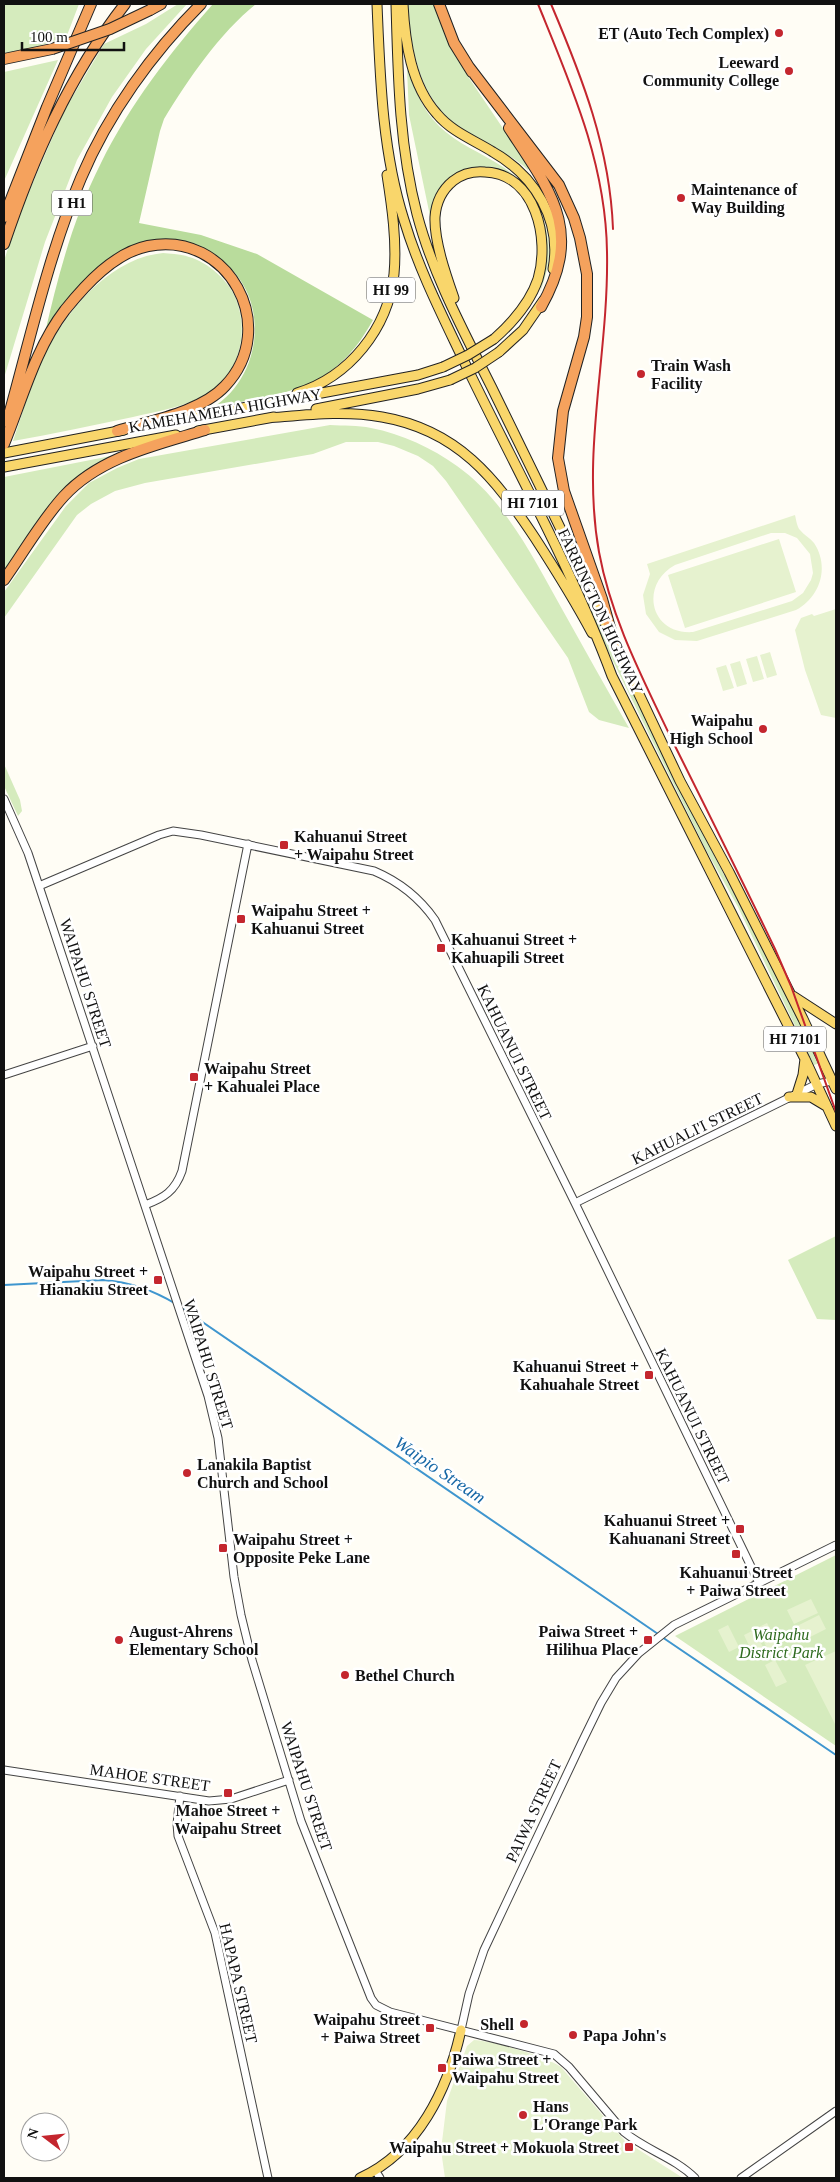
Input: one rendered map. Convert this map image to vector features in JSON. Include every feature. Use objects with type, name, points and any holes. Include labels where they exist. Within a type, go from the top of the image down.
[{"type":"highway","points":[[4,217],[28,153],[92,4]]},
{"type":"highway","points":[[4,244],[27,180],[52,123],[85,61],[125,4]]},
{"type":"highway","points":[[4,59],[52,49],[103,32],[161,4]]},
{"type":"highway","name":"I H1","points":[[4,432],[54,254],[82,177],[99,142],[136,81],[166,43],[201,4]]},
{"type":"highway","points":[[439,4],[454,43],[549,189],[561,237],[560,256],[550,292],[541,307]]},
{"type":"highway","points":[[469,67],[559,185],[574,218],[580,238],[587,274],[587,317],[584,336],[563,411],[558,458],[564,491],[602,598],[614,642]]},
{"type":"highway","points":[[4,444],[42,350],[64,312],[84,289],[104,270],[136,250],[148,246],[179,246],[199,253],[216,263],[229,275],[248,313],[249,333],[247,346],[239,368],[224,387],[206,401],[117,431]]},
{"type":"highway","points":[[4,580],[52,511],[64,496],[86,477],[128,454],[205,430]]},
{"type":"main road","name":"FARRINGTON HIGHWAY","points":[[377,4],[380,80],[393,175],[403,219],[415,256],[475,384],[592,620],[612,676],[805,1058],[836,1126]]},
{"type":"main road","name":"FARRINGTON HIGHWAY","points":[[396,4],[400,118],[409,179],[417,215],[433,263],[680,781],[729,872],[834,1085]]},
{"type":"main road","name":"KAMEHAMEHA HIGHWAY","points":[[4,467],[411,391],[450,380],[475,368],[499,352],[523,330],[541,307],[551,277],[555,251],[554,236],[546,209],[534,187],[518,169],[452,128],[436,114],[426,101],[415,78],[410,60],[403,4]]},
{"type":"main road","name":"HI 99","points":[[234,411],[306,390],[327,380],[364,347],[384,312],[392,288],[394,259],[390,199],[383,144],[380,80]]},
{"type":"main road","points":[[234,411],[418,375],[443,367],[468,355],[494,339],[519,313],[533,290],[540,269],[543,243],[535,209],[529,198],[516,183],[491,172],[474,172],[457,178],[444,190],[436,207],[435,224],[450,287],[472,348]]},
{"type":"main road","name":"KAMEHAMEHA HIGHWAY","points":[[4,453],[234,411]]},
{"type":"main road","points":[[268,418],[325,413],[364,414],[383,417],[421,428],[467,455],[495,482],[530,531],[586,623],[612,676]]},
{"type":"main road","points":[[789,993],[836,1024]]},
{"type":"main road","points":[[805,1058],[803,1075],[793,1095],[811,1097],[821,1102],[829,1110]]},
{"type":"main road","name":"PAIWA STREET","points":[[360,2178],[378,2174],[404,2145],[434,2106],[448,2078],[461,2030]]},
{"type":"street","name":"WAIPAHU STREET","points":[[4,799],[28,853],[93,1046],[215,1424],[234,1577],[244,1630],[305,1831],[374,2002],[390,2012],[554,2054],[569,2067],[624,2132],[634,2140],[687,2170],[695,2178]]},
{"type":"street","name":"KAHUANUI STREET","points":[[39,886],[172,832],[201,834],[374,871],[402,885],[426,908],[435,920],[575,1203],[759,1583]]},
{"type":"street","points":[[145,1205],[163,1198],[172,1191],[182,1171],[248,844]]},
{"type":"street","points":[[4,1075],[93,1046]]},
{"type":"street","name":"KAHUALI'I STREET","points":[[575,1203],[817,1084],[834,1085]]},
{"type":"street","name":"PAIWA STREET","points":[[461,2030],[469,1994],[484,1950],[589,1726],[616,1678],[630,1661],[668,1629],[836,1545]]},
{"type":"street","name":"MAHOE STREET","points":[[4,1770],[209,1800],[231,1799],[289,1780]]},
{"type":"street","name":"HAPAPA STREET","points":[[180,1796],[177,1824],[178,1836],[215,1933],[268,2178]]},
{"type":"street","points":[[741,2178],[836,2111]]},
{"type":"green space","points":[[4,4],[79,4],[66,38],[20,51],[4,53]]},
{"type":"green space","points":[[178,4],[187,4],[146,49],[112,97],[77,160],[45,242],[4,378],[4,261],[17,219],[64,111],[104,44],[146,24]]},
{"type":"green space","points":[[213,4],[256,4],[242,16],[205,57],[164,119],[139,223],[201,235],[257,254],[373,320],[358,344],[324,376],[284,392],[212,408],[229,395],[241,378],[250,360],[254,339],[254,319],[250,299],[240,280],[226,264],[206,252],[185,245],[151,241],[143,242],[119,252],[97,269],[45,333],[55,289],[68,246],[91,183],[101,163],[124,121],[152,80]]},
{"type":"green space","points":[[407,4],[436,4],[469,78],[529,167],[528,170],[507,155],[469,134],[452,122],[439,108],[429,93],[416,60]]},
{"type":"green space","points":[[58,60],[4,181],[4,72]]},
{"type":"green space","points":[[407,69],[416,92],[433,120],[462,143],[503,167],[524,186],[532,197],[544,222],[549,249],[547,270],[540,293],[547,257],[544,228],[527,192],[484,169],[439,191],[433,200],[430,216],[409,115]]},
{"type":"green space","points":[[163,253],[186,256],[203,263],[217,273],[233,292],[242,325],[239,351],[228,375],[220,385],[209,393],[181,405],[133,417],[13,441],[40,364],[65,320],[92,289],[108,276],[125,265],[144,257]]},
{"type":"green space","points":[[488,399],[717,861],[783,986],[820,1063],[814,1065],[738,907],[706,850],[485,401]]},
{"type":"green space","points":[[330,425],[366,427],[416,442],[457,466],[490,496],[517,531],[529,551],[629,728],[599,720],[589,712],[568,658],[446,481],[433,466],[418,456],[394,446],[378,442],[346,442],[313,454],[145,483],[115,491],[91,504],[77,515],[4,618],[4,592],[66,506],[89,483],[139,459]]},
{"type":"green space","points":[[116,455],[85,473],[4,573],[4,477]]},
{"type":"green space","points":[[795,515],[799,529],[814,543],[819,552],[822,571],[820,581],[811,597],[796,610],[697,641],[675,640],[659,632],[646,614],[643,595],[650,574],[647,564]],"holes":[[[771,533],[785,533],[797,538],[810,554],[813,573],[803,593],[792,601],[693,632],[678,631],[667,626],[659,617],[654,607],[657,584],[664,574],[675,565]]]},
{"type":"green space","points":[[779,539],[796,592],[685,628],[668,575]]},
{"type":"green space","points":[[836,609],[836,718],[821,715],[805,670],[795,630],[801,618]]},
{"type":"green space","points":[[770,652],[777,675],[767,678],[760,655]]},
{"type":"green space","points":[[757,656],[764,679],[753,682],[746,659]]},
{"type":"green space","points":[[740,661],[747,684],[737,687],[730,664]]},
{"type":"green space","points":[[726,665],[734,688],[723,691],[716,668]]},
{"type":"green space","points":[[4,764],[20,800],[22,811],[18,816],[4,786]]},
{"type":"green space","points":[[836,1236],[836,1320],[817,1319],[788,1260]]},
{"type":"green space","name":"Waipahu District Park","points":[[836,1555],[836,1746],[675,1636]]},
{"type":"green space","points":[[811,1599],[818,1613],[794,1624],[787,1610]]},
{"type":"green space","points":[[819,1615],[826,1629],[802,1641],[795,1627]]},
{"type":"green space","points":[[767,1623],[778,1645],[768,1650],[757,1628]]},
{"type":"green space","points":[[728,1625],[739,1647],[729,1652],[718,1630]]},
{"type":"green space","points":[[754,1630],[765,1651],[754,1656],[744,1635]]},
{"type":"green space","points":[[836,1651],[836,1723],[835,1724],[805,1665]]},
{"type":"green space","points":[[775,1660],[787,1682],[776,1687],[765,1665]]},
{"type":"green space","name":"Hans L'Orange Park","points":[[474,2040],[519,2050],[544,2058],[561,2067],[625,2141],[683,2178],[445,2178],[441,2150],[447,2101],[467,2046]]},
{"type":"waterway","name":"Waipio Stream","points":[[4,1285],[113,1281],[141,1288],[176,1304]]},
{"type":"waterway","name":"Waipio Stream","points":[[182,1308],[658,1634]]},
{"type":"waterway","name":"Waipio Stream","points":[[662,1637],[836,1755]]},
{"type":"railway","points":[[538,4],[563,64],[584,125],[600,187],[605,219],[607,252],[606,290],[594,440],[593,477],[594,515],[604,576],[619,624],[639,670],[775,949],[791,986],[836,1112]]},
{"type":"railway","points":[[551,4],[593,114],[606,170],[611,199],[613,229]]},
{"type":"place","name":"ET (Auto Tech Complex)","points":[[779,33]]},
{"type":"place","name":"Leeward Community College","points":[[789,71]]},
{"type":"place","name":"Maintenance of Way Building","points":[[681,198]]},
{"type":"place","name":"Train Wash Facility","points":[[641,374]]},
{"type":"place","name":"Waipahu High School","points":[[763,729]]},
{"type":"place","name":"Kahuanui Street + Waipahu Street","points":[[284,845]]},
{"type":"place","name":"Waipahu Street + Kahuanui Street","points":[[241,919]]},
{"type":"place","name":"Kahuanui Street + Kahuapili Street","points":[[441,948]]},
{"type":"place","name":"Waipahu Street + Kahualei Place","points":[[194,1077]]},
{"type":"place","name":"Waipahu Street + Hianakiu Street","points":[[158,1280]]},
{"type":"place","name":"Kahuanui Street + Kahuahale Street","points":[[649,1375]]},
{"type":"place","name":"Lanakila Baptist Church and School","points":[[187,1473]]},
{"type":"place","name":"Kahuanui Street + Kahuanani Street","points":[[740,1529]]},
{"type":"place","name":"Waipahu Street + Opposite Peke Lane","points":[[223,1548]]},
{"type":"place","name":"Kahuanui Street + Paiwa Street","points":[[736,1554]]},
{"type":"place","name":"August-Ahrens Elementary School","points":[[119,1640]]},
{"type":"place","name":"Paiwa Street + Hilihua Place","points":[[648,1640]]},
{"type":"place","name":"Bethel Church","points":[[345,1675]]},
{"type":"place","name":"Mahoe Street + Waipahu Street","points":[[228,1793]]},
{"type":"place","name":"Shell","points":[[524,2024]]},
{"type":"place","name":"Waipahu Street + Paiwa Street","points":[[430,2028]]},
{"type":"place","name":"Papa John's","points":[[573,2035]]},
{"type":"place","name":"Paiwa Street + Waipahu Street","points":[[442,2068]]},
{"type":"place","name":"Hans L'Orange Park","points":[[523,2115]]},
{"type":"place","name":"Waipahu Street + Mokuola Street","points":[[629,2147]]}]
